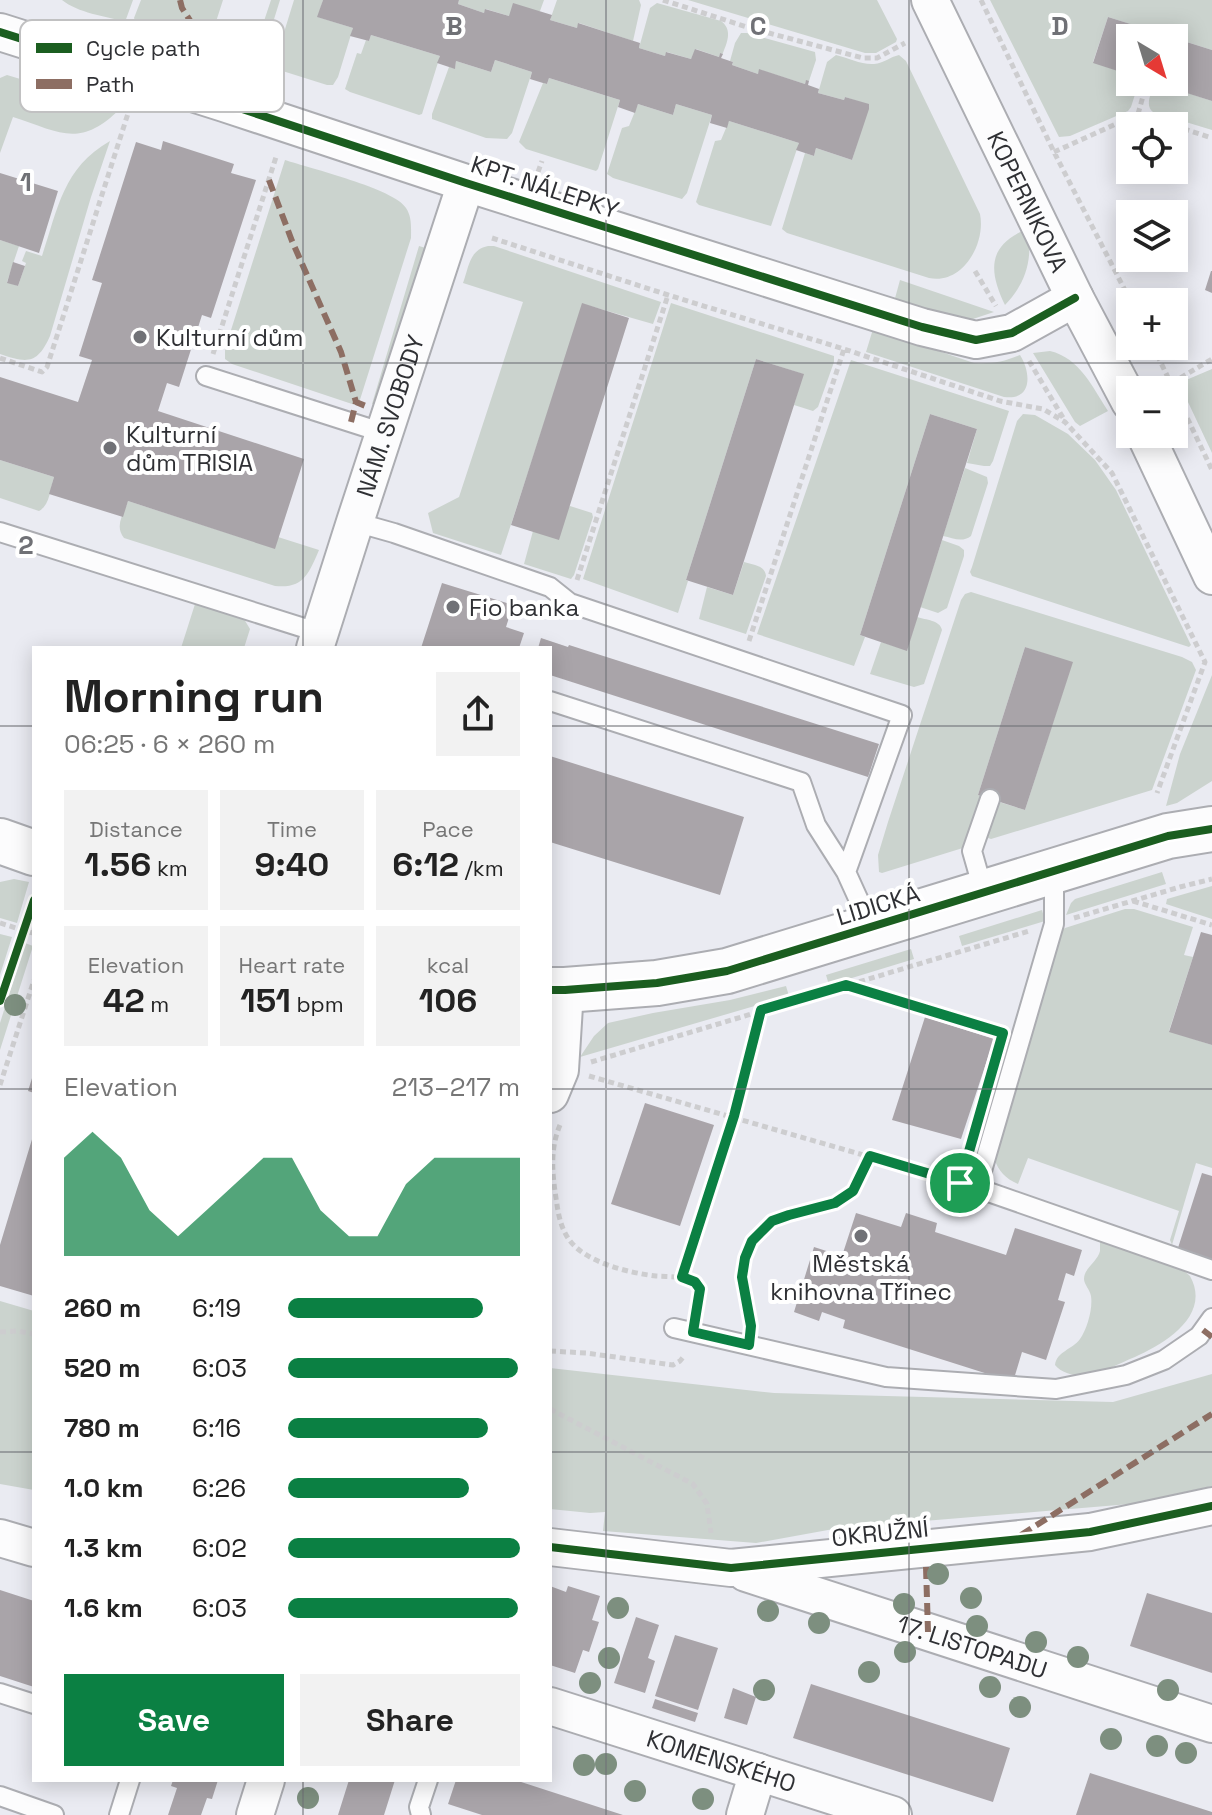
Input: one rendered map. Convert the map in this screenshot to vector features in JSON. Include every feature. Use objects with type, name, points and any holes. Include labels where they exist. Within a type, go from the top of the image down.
[{"type":"street","name":"KOPERNIKOVA","points":[[930,0],[1116,376]]},
{"type":"street","name":"KPT. NÁLEPKY","points":[[0,32],[20,38]]},
{"type":"street","name":"KPT. NÁLEPKY","points":[[251,112],[922,327],[976,340],[1012,333],[1075,298]]},
{"type":"street","name":"NÁM. SVOBODY","points":[[318,641],[466,183]]},
{"type":"street","points":[[1152,448],[1212,576]]},
{"type":"street","name":"LIDICKÁ","points":[[555,1000],[727,971],[1168,836],[1212,829]]},
{"type":"street","points":[[0,841],[32,852]]},
{"type":"street","points":[[555,1000],[563,1097]]},
{"type":"street","name":"OKRUŽNÍ","points":[[552,1547],[723,1567],[1090,1532],[1212,1506]]},
{"type":"street","points":[[0,1538],[32,1547]]},
{"type":"street","name":"17. LISTOPADU","points":[[723,1567],[1212,1724]]},
{"type":"street","name":"KOMENSKÉHO","points":[[552,1707],[893,1815]]},
{"type":"street","points":[[745,1815],[758,1772]]},
{"type":"street","points":[[255,1815],[265,1782]]},
{"type":"lane","points":[[206,376],[384,433]]},
{"type":"lane","points":[[355,522],[550,587],[570,603],[902,715],[846,872]]},
{"type":"lane","points":[[0,532],[318,641]]},
{"type":"lane","points":[[552,702],[801,782],[816,825],[846,872],[872,928]]},
{"type":"lane","points":[[984,893],[972,851],[990,799]]},
{"type":"lane","points":[[1054,872],[1054,924],[977,1188],[1212,1270]]},
{"type":"lane","points":[[674,1328],[886,1377],[1056,1389],[1126,1375],[1164,1360],[1199,1336],[1212,1318]]},
{"type":"lane","points":[[0,1693],[32,1703]]},
{"type":"lane","points":[[119,1815],[129,1782]]},
{"type":"lane","points":[[421,1815],[419,1807],[427,1782]]},
{"type":"lane","points":[[0,1796],[54,1815]]},
{"type":"path","points":[[663,0],[750,28],[863,58],[877,58],[905,43]]},
{"type":"path","points":[[981,0],[1124,288]]},
{"type":"path","points":[[0,358],[42,372],[47,367],[128,112]]},
{"type":"path","points":[[1054,152],[1116,124]]},
{"type":"path","points":[[1188,130],[1212,138]]},
{"type":"path","points":[[206,376],[278,150]]},
{"type":"path","points":[[492,238],[1000,401],[1043,409],[1065,422]]},
{"type":"path","points":[[975,271],[999,310]]},
{"type":"path","points":[[570,603],[668,295]]},
{"type":"path","points":[[743,662],[844,349]]},
{"type":"path","points":[[1025,354],[1065,422],[1112,473],[1205,662],[1157,793]]},
{"type":"path","points":[[1184,376],[1212,359]]},
{"type":"path","points":[[1188,418],[1212,470]]},
{"type":"path","points":[[1063,921],[1212,879]]},
{"type":"path","points":[[1132,901],[1212,925]]},
{"type":"path","points":[[18,945],[26,920]]},
{"type":"path","points":[[0,923],[16,928]]},
{"type":"path","points":[[586,1067],[593,1060],[1029,931]]},
{"type":"path","points":[[846,985],[1003,1033]]},
{"type":"path","points":[[0,1085],[32,986]]},
{"type":"path","points":[[682,1277],[734,1116],[761,1010]]},
{"type":"path","points":[[552,1351],[673,1365],[685,1355],[693,1332],[700,1289],[695,1282],[682,1277],[638,1274],[598,1261],[576,1248],[566,1237],[559,1218],[552,1152],[563,1097],[734,1116],[977,1188]]},
{"type":"path","points":[[749,1345],[751,1326],[742,1277],[752,1241],[772,1221],[835,1203],[853,1191],[870,1156]]},
{"type":"path","points":[[0,1332],[32,1334]]},
{"type":"path","points":[[552,1410],[693,1484],[707,1504],[723,1567]]},
{"type":"shaded area","points":[[62,0],[133,0],[126,20],[84,11]]},
{"type":"shaded area","points":[[141,0],[223,0],[217,20],[134,18]]},
{"type":"shaded area","points":[[271,0],[280,0],[274,20],[264,20]]},
{"type":"shaded area","points":[[294,0],[323,0],[318,17],[353,28],[333,85],[284,71],[284,32]]},
{"type":"shaded area","points":[[459,0],[544,0],[540,11],[509,16],[486,9],[484,13],[458,4]]},
{"type":"shaded area","points":[[557,0],[639,0],[641,5],[633,41],[579,23],[577,28],[550,20]]},
{"type":"shaded area","points":[[688,0],[877,0],[897,39],[876,53],[865,53]]},
{"type":"shaded area","points":[[990,0],[1212,0],[1212,50],[1188,42],[1188,24],[1130,24],[1108,17],[1093,62],[1116,70],[1116,96],[1135,96],[1131,107],[1070,136],[1059,137]]},
{"type":"shaded area","points":[[657,3],[721,21],[728,33],[721,58],[720,53],[719,57],[696,49],[691,59],[667,52],[665,56],[639,48],[650,8]]},
{"type":"shaded area","points":[[741,33],[815,52],[816,60],[809,81],[805,84],[732,65],[730,61],[735,43]]},
{"type":"shaded area","points":[[371,35],[440,56],[422,114],[345,89],[357,53],[361,54]]},
{"type":"shaded area","points":[[836,55],[869,64],[899,55],[906,61],[980,214],[979,237],[970,260],[952,275],[929,278],[782,229],[805,153],[814,156],[816,148],[852,160],[869,105],[818,93],[827,62]]},
{"type":"shaded area","points":[[495,60],[532,72],[512,133],[507,139],[486,138],[432,119],[449,67],[455,68],[456,61],[491,72]]},
{"type":"shaded area","points":[[7,75],[20,79],[20,112],[116,112],[93,129],[69,134],[13,117],[0,153],[0,78]]},
{"type":"shaded area","points":[[549,78],[620,100],[596,171],[526,149],[519,142],[543,83],[547,84]]},
{"type":"shaded area","points":[[1188,93],[1212,101],[1212,130],[1188,123],[1188,112],[1153,112],[1149,102],[1150,96],[1188,96]]},
{"type":"shaded area","points":[[638,104],[673,115],[676,104],[712,115],[687,193],[682,199],[607,174],[622,128],[629,126]]},
{"type":"shaded area","points":[[729,121],[799,143],[771,226],[696,202],[715,141],[721,140]]},
{"type":"shaded area","points":[[110,141],[50,336],[36,357],[24,360],[0,354],[0,240],[19,246],[7,282],[18,286],[26,263],[22,261],[26,251],[42,256],[58,206],[72,177],[94,152]]},
{"type":"shaded area","points":[[285,160],[386,194],[399,201],[409,215],[411,238],[358,406],[225,359],[225,349]]},
{"type":"shaded area","points":[[1027,229],[1029,250],[1026,270],[1018,289],[1005,305],[996,281],[995,260],[1005,243]]},
{"type":"shaded area","points":[[419,246],[429,249],[382,407],[372,404]]},
{"type":"shaded area","points":[[488,246],[661,302],[653,324],[583,304],[501,555],[433,533],[428,513],[459,497],[523,302],[463,283],[473,255]]},
{"type":"shaded area","points":[[900,280],[994,312],[967,321],[894,302]]},
{"type":"shaded area","points":[[671,303],[834,356],[818,407],[813,411],[794,405],[803,374],[756,359],[678,613],[583,579]]},
{"type":"shaded area","points":[[873,329],[974,363],[998,362],[1020,355],[1026,369],[1025,390],[1020,395],[1004,397],[866,352]]},
{"type":"shaded area","points":[[1050,351],[1078,367],[1108,411],[1080,426],[1075,422],[1033,353]]},
{"type":"shaded area","points":[[851,360],[1009,411],[990,466],[967,463],[977,429],[930,414],[860,635],[865,637],[854,666],[757,634]]},
{"type":"shaded area","points":[[1212,369],[1212,453],[1188,402],[1188,379]]},
{"type":"shaded area","points":[[1023,414],[1035,415],[1068,434],[1095,460],[1116,490],[1191,645],[1189,647],[972,576],[970,572],[1017,421]]},
{"type":"shaded area","points":[[0,460],[54,477],[43,508],[39,511],[0,498]]},
{"type":"shaded area","points":[[965,468],[987,477],[988,483],[971,536],[957,539],[943,536]]},
{"type":"shaded area","points":[[128,501],[274,548],[278,537],[319,550],[304,578],[293,585],[275,586],[124,538],[120,524]]},
{"type":"shaded area","points":[[570,506],[592,513],[593,517],[571,579],[524,564],[533,531]]},
{"type":"shaded area","points":[[942,540],[959,546],[964,550],[964,556],[947,608],[938,613],[920,607]]},
{"type":"shaded area","points":[[744,562],[761,568],[766,576],[746,634],[699,619],[707,587],[733,595]]},
{"type":"shaded area","points":[[971,592],[1182,657],[1192,662],[1196,670],[1152,790],[991,839],[987,835],[999,802],[1025,810],[1072,663],[1025,647],[978,795],[981,796],[966,847],[882,873],[879,872],[878,855],[888,822],[961,600]]},
{"type":"shaded area","points":[[195,604],[244,619],[250,629],[245,646],[182,646]]},
{"type":"shaded area","points":[[917,617],[936,622],[942,630],[924,684],[914,687],[870,674],[881,642],[907,650]]},
{"type":"shaded area","points":[[1212,675],[1212,781],[1177,803],[1166,806],[1180,754]]},
{"type":"shaded area","points":[[1162,872],[1166,884],[1066,915],[1075,899]]},
{"type":"shaded area","points":[[14,879],[29,882],[17,923],[0,918],[0,882]]},
{"type":"shaded area","points":[[1212,886],[1212,919],[1166,904],[1167,899]]},
{"type":"shaded area","points":[[1125,909],[1193,927],[1184,955],[1193,957],[1169,1031],[1212,1045],[1212,1168],[1196,1163],[1172,1245],[1170,1240],[1179,1211],[1028,1158],[1018,1184],[1003,1174],[994,1158],[1061,931]]},
{"type":"shaded area","points":[[1042,910],[1045,921],[962,946],[959,936]]},
{"type":"shaded area","points":[[0,934],[12,937],[0,975]]},
{"type":"shaded area","points":[[25,943],[32,946],[32,949],[0,1050],[0,1023]]},
{"type":"shaded area","points":[[911,949],[914,959],[829,985],[826,975]]},
{"type":"shaded area","points":[[786,986],[789,996],[580,1057],[594,1036],[608,1023]]},
{"type":"shaded area","points":[[1100,1239],[1148,1254],[1182,1270],[1190,1276],[1195,1290],[1195,1304],[1182,1327],[1159,1344],[1100,1372],[1075,1375],[1055,1365],[1059,1357],[1077,1343],[1087,1324],[1091,1301],[1084,1279],[1086,1271],[1099,1255]]},
{"type":"shaded area","points":[[0,1301],[32,1310],[32,1490],[0,1484]]},
{"type":"shaded area","points":[[552,1368],[774,1393],[1113,1402],[1212,1374],[1212,1486],[1130,1504],[839,1528],[756,1543],[603,1531],[605,1512],[552,1509]]},
{"type":"building","points":[[323,0],[459,0],[458,4],[484,13],[485,9],[509,16],[513,3],[552,15],[550,20],[577,28],[578,23],[640,43],[639,48],[665,56],[666,52],[691,59],[695,49],[719,57],[720,53],[723,54],[721,58],[733,62],[732,65],[758,74],[759,69],[805,84],[806,80],[809,81],[808,85],[819,89],[818,93],[869,104],[869,109],[852,160],[816,148],[814,156],[796,150],[799,143],[729,121],[727,128],[710,123],[712,115],[676,104],[673,115],[638,104],[635,113],[618,107],[620,100],[549,78],[547,84],[530,79],[532,72],[495,60],[491,72],[456,61],[455,69],[437,63],[440,56],[371,35],[369,41],[350,36],[353,28],[317,17]]},
{"type":"building","points":[[1108,17],[1130,24],[1116,24],[1116,70],[1093,63]]},
{"type":"building","points":[[1188,42],[1212,50],[1212,101],[1188,93]]},
{"type":"building","name":"Kulturní dům","points":[[163,141],[234,164],[231,173],[256,180],[211,318],[202,315],[179,387],[167,383],[158,411],[304,459],[275,549],[128,501],[123,517],[49,494],[54,477],[0,460],[0,377],[78,402],[92,360],[79,356],[102,283],[92,280],[136,142],[161,150]]},
{"type":"building","points":[[0,173],[58,191],[39,253],[0,240]]},
{"type":"building","points":[[13,262],[25,266],[18,286],[7,283]]},
{"type":"building","points":[[1212,271],[1212,293],[1205,290]]},
{"type":"building","points":[[582,303],[629,318],[559,540],[511,525]]},
{"type":"building","points":[[756,359],[804,374],[733,595],[686,580]]},
{"type":"building","points":[[930,414],[977,429],[907,651],[860,635]]},
{"type":"building","points":[[442,583],[513,605],[506,627],[524,633],[520,646],[422,646]]},
{"type":"building","points":[[541,638],[569,645],[879,744],[868,777],[552,676],[552,646],[539,646]]},
{"type":"building","points":[[1025,647],[1073,662],[1025,810],[978,795]]},
{"type":"building","points":[[552,757],[744,817],[720,895],[552,843]]},
{"type":"building","points":[[1201,932],[1212,935],[1212,1045],[1169,1032]]},
{"type":"building","points":[[925,1017],[994,1039],[961,1139],[892,1120]]},
{"type":"building","points":[[645,1103],[714,1125],[680,1226],[611,1204]]},
{"type":"building","points":[[32,1139],[32,1295],[0,1286],[0,1245]]},
{"type":"building","points":[[1202,1173],[1212,1176],[1212,1262],[1177,1251]]},
{"type":"building","points":[[856,1213],[901,1227],[906,1213],[937,1223],[935,1232],[1006,1255],[1015,1228],[1082,1250],[1074,1276],[1066,1273],[1058,1300],[1065,1302],[1046,1360],[1022,1352],[1013,1382],[843,1328],[845,1320],[822,1312],[819,1321],[794,1312],[814,1247],[842,1256]]},
{"type":"building","points":[[568,1586],[600,1596],[592,1620],[599,1622],[589,1652],[583,1650],[575,1673],[552,1666],[552,1587],[566,1592]]},
{"type":"building","points":[[0,1590],[32,1600],[32,1686],[0,1676]]},
{"type":"building","points":[[1147,1593],[1212,1613],[1212,1673],[1130,1646]]},
{"type":"building","points":[[636,1617],[659,1625],[648,1658],[655,1661],[645,1693],[614,1683]]},
{"type":"building","points":[[675,1635],[718,1648],[698,1710],[655,1696]]},
{"type":"building","points":[[811,1684],[1010,1748],[993,1802],[793,1738]]},
{"type":"building","points":[[733,1688],[756,1697],[747,1725],[724,1718]]},
{"type":"building","points":[[655,1699],[698,1713],[695,1722],[652,1708]]},
{"type":"building","points":[[1090,1773],[1212,1812],[1212,1815],[1076,1815]]},
{"type":"building","points":[[172,1782],[217,1782],[212,1799],[207,1798],[201,1815],[168,1815],[177,1788],[171,1786]]},
{"type":"building","points":[[348,1782],[394,1782],[384,1815],[338,1815]]},
{"type":"building","points":[[455,1782],[521,1782],[623,1815],[482,1815],[448,1804]]},
{"type":"marked path","points":[[180,0],[190,20]]},
{"type":"marked path","points":[[269,180],[341,352],[356,402]]},
{"type":"marked path","points":[[351,422],[356,402],[368,407]]},
{"type":"marked path","points":[[1203,1330],[1212,1337]]},
{"type":"marked path","points":[[1021,1535],[1212,1414]]},
{"type":"marked path","points":[[926,1567],[928,1632]]},
{"type":"cycle path","points":[[0,32],[20,38]]},
{"type":"cycle path","points":[[251,112],[922,327],[976,340],[1012,333],[1075,298]]},
{"type":"cycle path","points":[[552,990],[657,983],[727,971],[1168,836],[1212,829]]},
{"type":"cycle path","points":[[0,1001],[32,906]]},
{"type":"cycle path","points":[[552,1547],[731,1568],[1090,1532],[1212,1506]]},
{"type":"place","name":"Kulturní dům","points":[[140,337]]},
{"type":"place","name":"Kulturní dům TRISIA","points":[[110,448]]},
{"type":"place","name":"Fio banka","points":[[453,607]]},
{"type":"place","name":"Městská knihovna Třinec","points":[[861,1236]]},
{"type":"route","points":[[846,985],[1003,1033],[960,1183],[870,1156],[853,1191],[835,1203],[772,1221],[752,1241],[742,1277],[751,1326],[749,1345],[693,1332],[700,1289],[695,1282],[682,1277],[734,1116],[761,1010],[846,985]]}]
